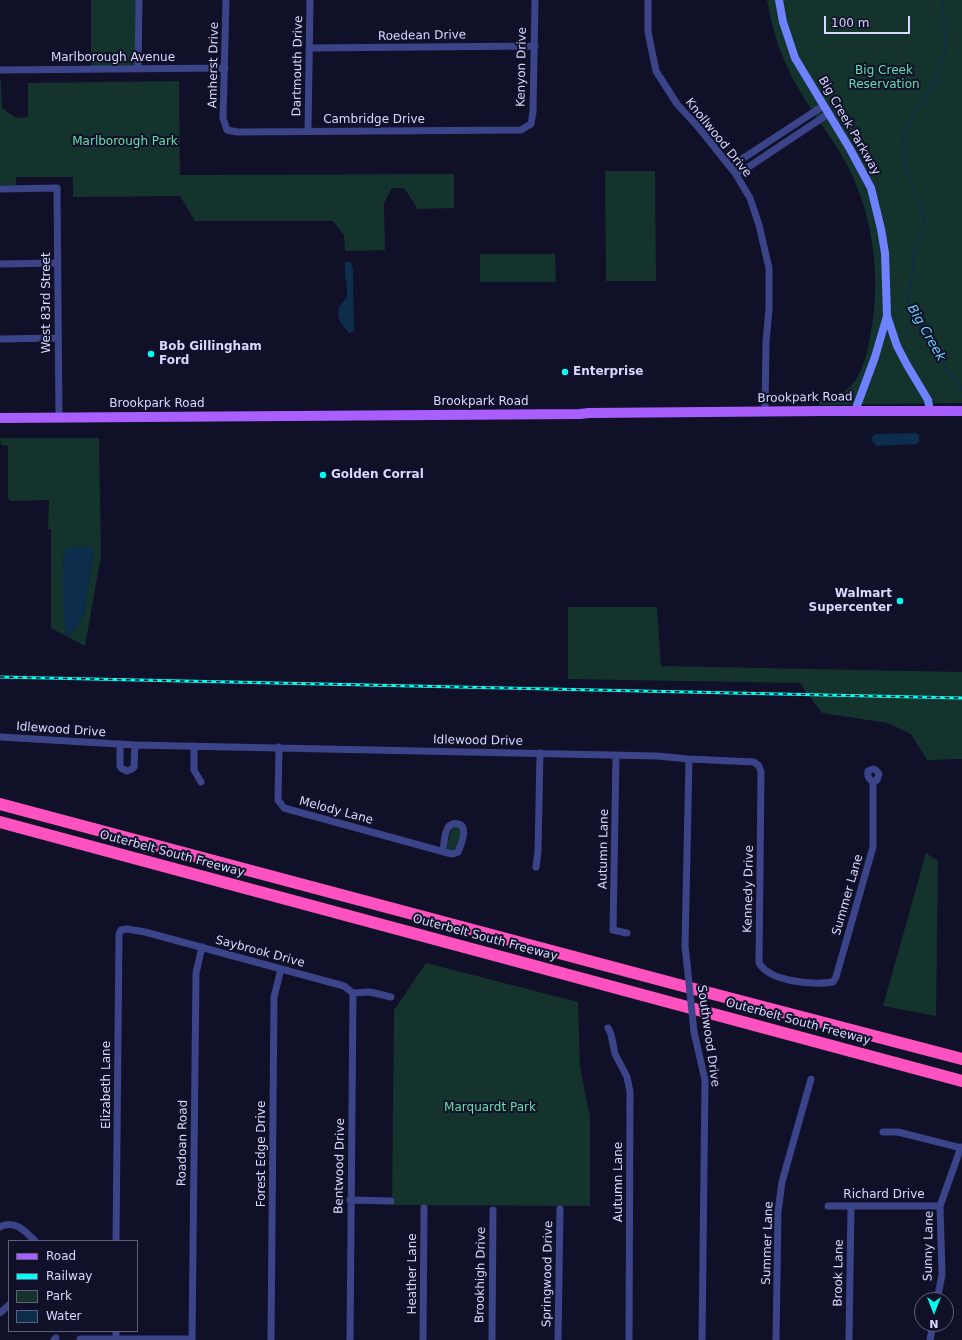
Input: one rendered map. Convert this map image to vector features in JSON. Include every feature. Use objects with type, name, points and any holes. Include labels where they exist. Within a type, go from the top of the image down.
[{"type":"highway","name":"Outerbelt South Freeway","points":[[0,804],[962,1059]]},
{"type":"highway","name":"Outerbelt South Freeway","points":[[0,822],[962,1081]]},
{"type":"main road","name":"Brookpark Road","points":[[0,418],[958,411]]},
{"type":"street","points":[[138,68],[139,0]]},
{"type":"street","name":"Amherst Drive","points":[[226,0],[223,118],[227,130]]},
{"type":"street","name":"Dartmouth Drive","points":[[308,131],[310,0]]},
{"type":"street","name":"Kenyon Drive","points":[[521,130],[531,124],[533,112],[534,0]]},
{"type":"street","name":"Knollwood Drive","points":[[648,0],[648,32],[656,71],[677,104],[734,170],[750,198],[755,213],[769,268],[765,412]]},
{"type":"street","name":"Big Creek Parkway","points":[[779,0],[783,22],[795,58],[850,149],[871,188],[885,253],[887,316],[897,346],[906,365],[928,400],[930,411]]},
{"type":"street","name":"Roedean Drive","points":[[309,48],[534,46]]},
{"type":"street","name":"Marlborough Avenue","points":[[0,70],[225,68]]},
{"type":"street","points":[[823,106],[739,161],[734,170],[744,170],[828,114]]},
{"type":"street","points":[[789,128],[795,136]]},
{"type":"street","name":"Cambridge Drive","points":[[227,130],[237,132],[521,130]]},
{"type":"street","points":[[761,147],[767,154]]},
{"type":"street","name":"West 83rd Street","points":[[0,189],[57,188],[59,418]]},
{"type":"street","points":[[0,264],[58,263]]},
{"type":"street","name":"Big Creek Parkway","points":[[855,411],[875,357],[887,316]]},
{"type":"street","points":[[0,338],[58,338]]},
{"type":"street","name":"Idlewood Drive","points":[[0,737],[135,745],[657,756],[689,759],[749,761],[759,766]]},
{"type":"street","name":"Idlewood Drive","points":[[120,744],[120,766],[127,771],[134,767],[135,745]]},
{"type":"street","points":[[194,746],[194,770],[200,782]]},
{"type":"street","name":"Melody Lane","points":[[279,747],[278,800],[284,808],[443,851]]},
{"type":"street","points":[[536,867],[538,851],[540,753]]},
{"type":"street","name":"Autumn Lane","points":[[616,755],[613,930],[627,933]]},
{"type":"street","name":"Southwood Drive","points":[[689,759],[686,946],[694,1032],[705,1080],[702,1340]]},
{"type":"street","name":"Kennedy Drive","points":[[759,766],[761,772],[759,963],[762,969],[795,982],[804,983]]},
{"type":"street","name":"Summer Lane","points":[[804,983],[833,982],[836,977],[873,847],[873,782]]},
{"type":"street","name":"Saybrook Drive","points":[[121,930],[127,929],[145,932],[344,986],[353,993],[370,992],[391,997]]},
{"type":"street","name":"Elizabeth Lane","points":[[116,1240],[119,934],[121,930]]},
{"type":"street","name":"Roadoan Road","points":[[192,1339],[196,972],[202,948]]},
{"type":"street","name":"Forest Edge Drive","points":[[271,1340],[274,997],[281,969]]},
{"type":"street","name":"Bentwood Drive","points":[[350,1340],[350,1200],[353,993]]},
{"type":"street","name":"Autumn Lane","points":[[608,1028],[615,1054],[626,1077],[630,1092],[629,1340]]},
{"type":"street","name":"Summer Lane","points":[[776,1340],[778,1212],[782,1182],[811,1079]]},
{"type":"street","points":[[883,1132],[898,1132],[962,1147]]},
{"type":"street","name":"Sunny Lane","points":[[939,1292],[942,1275],[940,1206],[962,1147]]},
{"type":"street","points":[[350,1200],[391,1201]]},
{"type":"street","name":"Richard Drive","points":[[828,1206],[940,1206]]},
{"type":"street","name":"Brook Lane","points":[[849,1340],[851,1206]]},
{"type":"street","name":"Heather Lane","points":[[423,1340],[424,1208]]},
{"type":"street","name":"Springwood Drive","points":[[558,1340],[560,1209]]},
{"type":"street","name":"Brookhigh Drive","points":[[492,1340],[493,1210]]},
{"type":"street","points":[[0,1227],[12,1224],[23,1228],[34,1240]]},
{"type":"street","points":[[0,1313],[8,1306]]},
{"type":"street","points":[[80,1339],[192,1339]]},
{"type":"green space","points":[[91,0],[136,0],[135,66],[91,66]]},
{"type":"green space","name":"Big Creek Reservation","points":[[767,0],[962,0],[962,403],[819,405],[819,401],[830,399],[847,390],[858,376],[862,367],[868,347],[875,301],[874,254],[870,231],[857,186],[847,165],[804,98],[787,67],[775,34]]},
{"type":"green space","name":"Marlborough Park","points":[[0,81],[2,108],[16,118],[28,117],[28,83],[179,81],[180,175],[454,174],[454,208],[418,209],[404,188],[392,188],[384,203],[385,250],[345,251],[344,235],[333,221],[195,221],[180,196],[73,197],[73,177],[16,177],[16,185],[0,185]]},
{"type":"green space","points":[[605,171],[655,171],[656,281],[606,281]]},
{"type":"green space","points":[[480,254],[555,254],[556,282],[480,282]]},
{"type":"green space","points":[[0,438],[99,438],[101,556],[85,646],[51,628],[51,529],[48,529],[49,500],[11,501],[8,498],[8,446],[1,445]],"holes":[[[93,552],[84,613],[76,628],[70,635],[66,634],[63,558]]]},
{"type":"green space","points":[[568,607],[657,607],[661,666],[962,672],[962,759],[927,760],[911,734],[888,723],[822,713],[800,683],[568,679]]},
{"type":"green space","points":[[455,826],[462,829],[459,847],[454,852],[448,849],[447,845],[452,828]]},
{"type":"green space","points":[[926,853],[938,861],[936,1016],[883,1006]]},
{"type":"green space","name":"Marquardt Park","points":[[426,963],[578,1002],[580,1067],[590,1117],[590,1206],[392,1205],[394,1010]]},
{"type":"water","points":[[347,261],[351,263],[353,268],[354,331],[349,333],[340,322],[338,315],[339,307],[347,297],[345,263]]},
{"type":"water","points":[[916,433],[919,435],[919,442],[917,444],[877,446],[872,441],[872,437],[875,434]]},
{"type":"water","points":[[74,547],[90,547],[93,552],[84,613],[76,628],[70,635],[66,634],[63,569],[65,550]]},
{"type":"waterway","name":"Big Creek","points":[[943,0],[945,52],[932,85],[903,134],[904,165],[922,209],[925,225],[912,257],[914,265],[907,301],[928,335],[938,357],[962,390]]},
{"type":"railway","points":[[0,677],[962,698]]},
{"type":"place","name":"Bob Gillingham Ford","points":[[151,354]]},
{"type":"place","name":"Enterprise","points":[[565,372]]},
{"type":"place","name":"Golden Corral","points":[[323,475]]},
{"type":"place","name":"Walmart Supercenter","points":[[900,601]]}]
